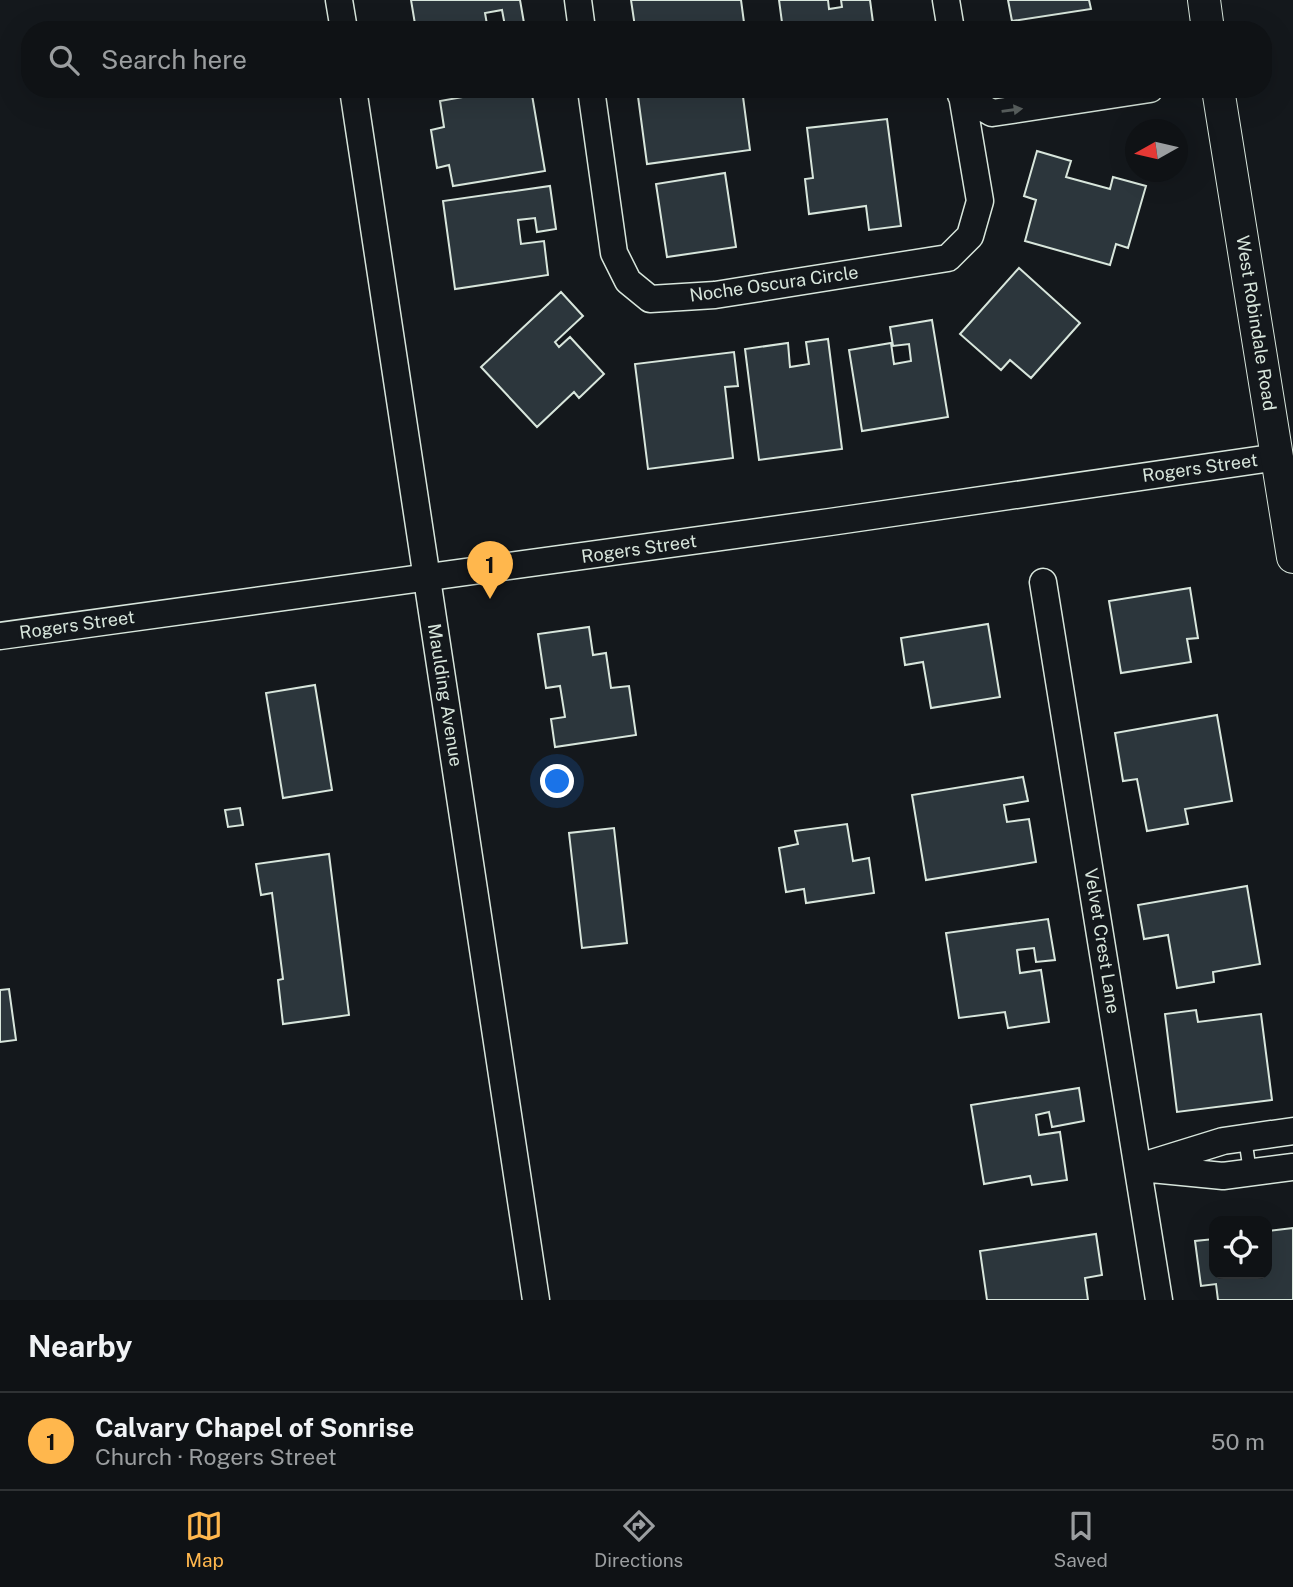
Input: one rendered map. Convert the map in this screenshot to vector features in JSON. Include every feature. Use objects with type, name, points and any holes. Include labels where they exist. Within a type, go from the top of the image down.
[{"type":"street","points":[[339,0],[342,21]]},
{"type":"street","points":[[578,0],[581,21]]},
{"type":"street","points":[[946,0],[950,21]]},
{"type":"street","points":[[1204,0],[1207,21]]},
{"type":"street","name":"Maulding Avenue","points":[[354,98],[536,1300]]},
{"type":"street","name":"Noche Oscura Circle","points":[[592,98],[614,253],[628,282],[650,299],[715,295],[948,258],[970,236],[980,201],[965,98]]},
{"type":"street","name":"Noche Oscura Circle","points":[[973,98],[992,113],[1068,98]]},
{"type":"street","name":"West Robindale Road","points":[[1219,98],[1293,557]]},
{"type":"street","name":"Rogers Street","points":[[0,636],[830,522],[1278,457]]},
{"type":"street","name":"Velvet Crest Lane","points":[[1043,582],[1159,1300]]},
{"type":"street","points":[[1139,1167],[1223,1142],[1293,1130]]},
{"type":"street","points":[[1139,1167],[1223,1176],[1293,1167]]},
{"type":"lane","points":[[1245,1138],[1250,1172]]},
{"type":"building","points":[[411,0],[520,0],[524,21],[504,21],[502,10],[485,13],[486,21],[414,21]]},
{"type":"building","points":[[631,0],[741,0],[744,21],[634,21]]},
{"type":"building","points":[[779,0],[828,0],[829,9],[842,7],[841,0],[870,0],[873,21],[782,21]]},
{"type":"building","points":[[1008,0],[1089,0],[1091,9],[1012,21]]},
{"type":"building","points":[[457,98],[533,98],[545,171],[453,186],[449,165],[437,168],[431,130],[444,127],[440,101]]},
{"type":"building","points":[[638,98],[743,98],[750,150],[647,164]]},
{"type":"building","points":[[887,119],[901,226],[869,230],[866,206],[809,214],[805,179],[813,178],[807,128]]},
{"type":"building","points":[[1037,151],[1071,161],[1066,177],[1110,189],[1113,177],[1146,186],[1128,248],[1116,244],[1110,265],[1025,241],[1036,200],[1024,196]]},
{"type":"building","points":[[725,173],[736,247],[667,257],[656,184]]},
{"type":"building","points":[[550,186],[556,229],[537,232],[535,218],[518,220],[521,244],[544,241],[548,275],[455,289],[443,201]]},
{"type":"building","points":[[1019,268],[1080,323],[1031,378],[1010,360],[1001,370],[960,334]]},
{"type":"building","points":[[561,292],[583,316],[555,342],[559,347],[570,337],[604,374],[579,398],[574,392],[537,427],[481,367]]},
{"type":"building","points":[[932,320],[948,417],[862,431],[849,350],[891,343],[894,364],[911,361],[909,344],[893,346],[890,327]]},
{"type":"building","points":[[828,339],[842,449],[759,460],[745,349],[788,343],[790,367],[809,364],[806,342]]},
{"type":"building","points":[[734,352],[738,386],[725,387],[733,458],[648,469],[635,364]]},
{"type":"building","points":[[1190,588],[1198,638],[1187,639],[1191,662],[1121,673],[1109,601]]},
{"type":"building","points":[[988,624],[1000,697],[931,708],[923,662],[905,665],[901,638]]},
{"type":"building","points":[[589,627],[593,655],[606,653],[611,688],[629,686],[636,735],[555,747],[551,719],[565,717],[560,686],[546,688],[538,634]]},
{"type":"building","points":[[315,685],[332,790],[283,798],[266,693]]},
{"type":"building","points":[[1217,715],[1232,801],[1185,809],[1188,824],[1147,831],[1137,779],[1123,781],[1115,733]]},
{"type":"building","points":[[1023,777],[1028,801],[1004,805],[1007,822],[1029,819],[1036,862],[926,880],[912,795]]},
{"type":"building","points":[[240,808],[243,825],[228,827],[225,810]]},
{"type":"building","points":[[847,824],[853,861],[869,858],[874,893],[806,903],[804,889],[786,892],[779,848],[798,844],[795,831]]},
{"type":"building","points":[[614,828],[627,943],[582,948],[569,833]]},
{"type":"building","points":[[329,854],[349,1015],[283,1024],[278,980],[283,979],[272,893],[261,895],[256,864]]},
{"type":"building","points":[[1247,886],[1260,964],[1213,972],[1214,982],[1177,988],[1168,935],[1144,939],[1138,905]]},
{"type":"building","points":[[1048,919],[1055,960],[1036,962],[1034,948],[1017,950],[1020,973],[1041,970],[1049,1022],[1008,1028],[1005,1012],[959,1018],[946,933]]},
{"type":"building","points":[[9,989],[16,1040],[0,1042],[0,990]]},
{"type":"building","points":[[1196,1010],[1198,1022],[1261,1014],[1272,1100],[1177,1112],[1165,1014]]},
{"type":"building","points":[[1079,1088],[1084,1121],[1052,1127],[1049,1112],[1036,1115],[1039,1135],[1060,1132],[1067,1180],[1032,1185],[1030,1176],[984,1184],[971,1105]]},
{"type":"building","points":[[1293,1228],[1293,1300],[1218,1300],[1216,1284],[1201,1286],[1195,1241],[1209,1240],[1209,1279],[1272,1279],[1272,1230]]},
{"type":"building","points":[[1096,1234],[1102,1275],[1085,1278],[1088,1300],[987,1300],[980,1251]]},
{"type":"place","name":"Calvary Chapel of Sonrise","points":[[490,599]]}]
